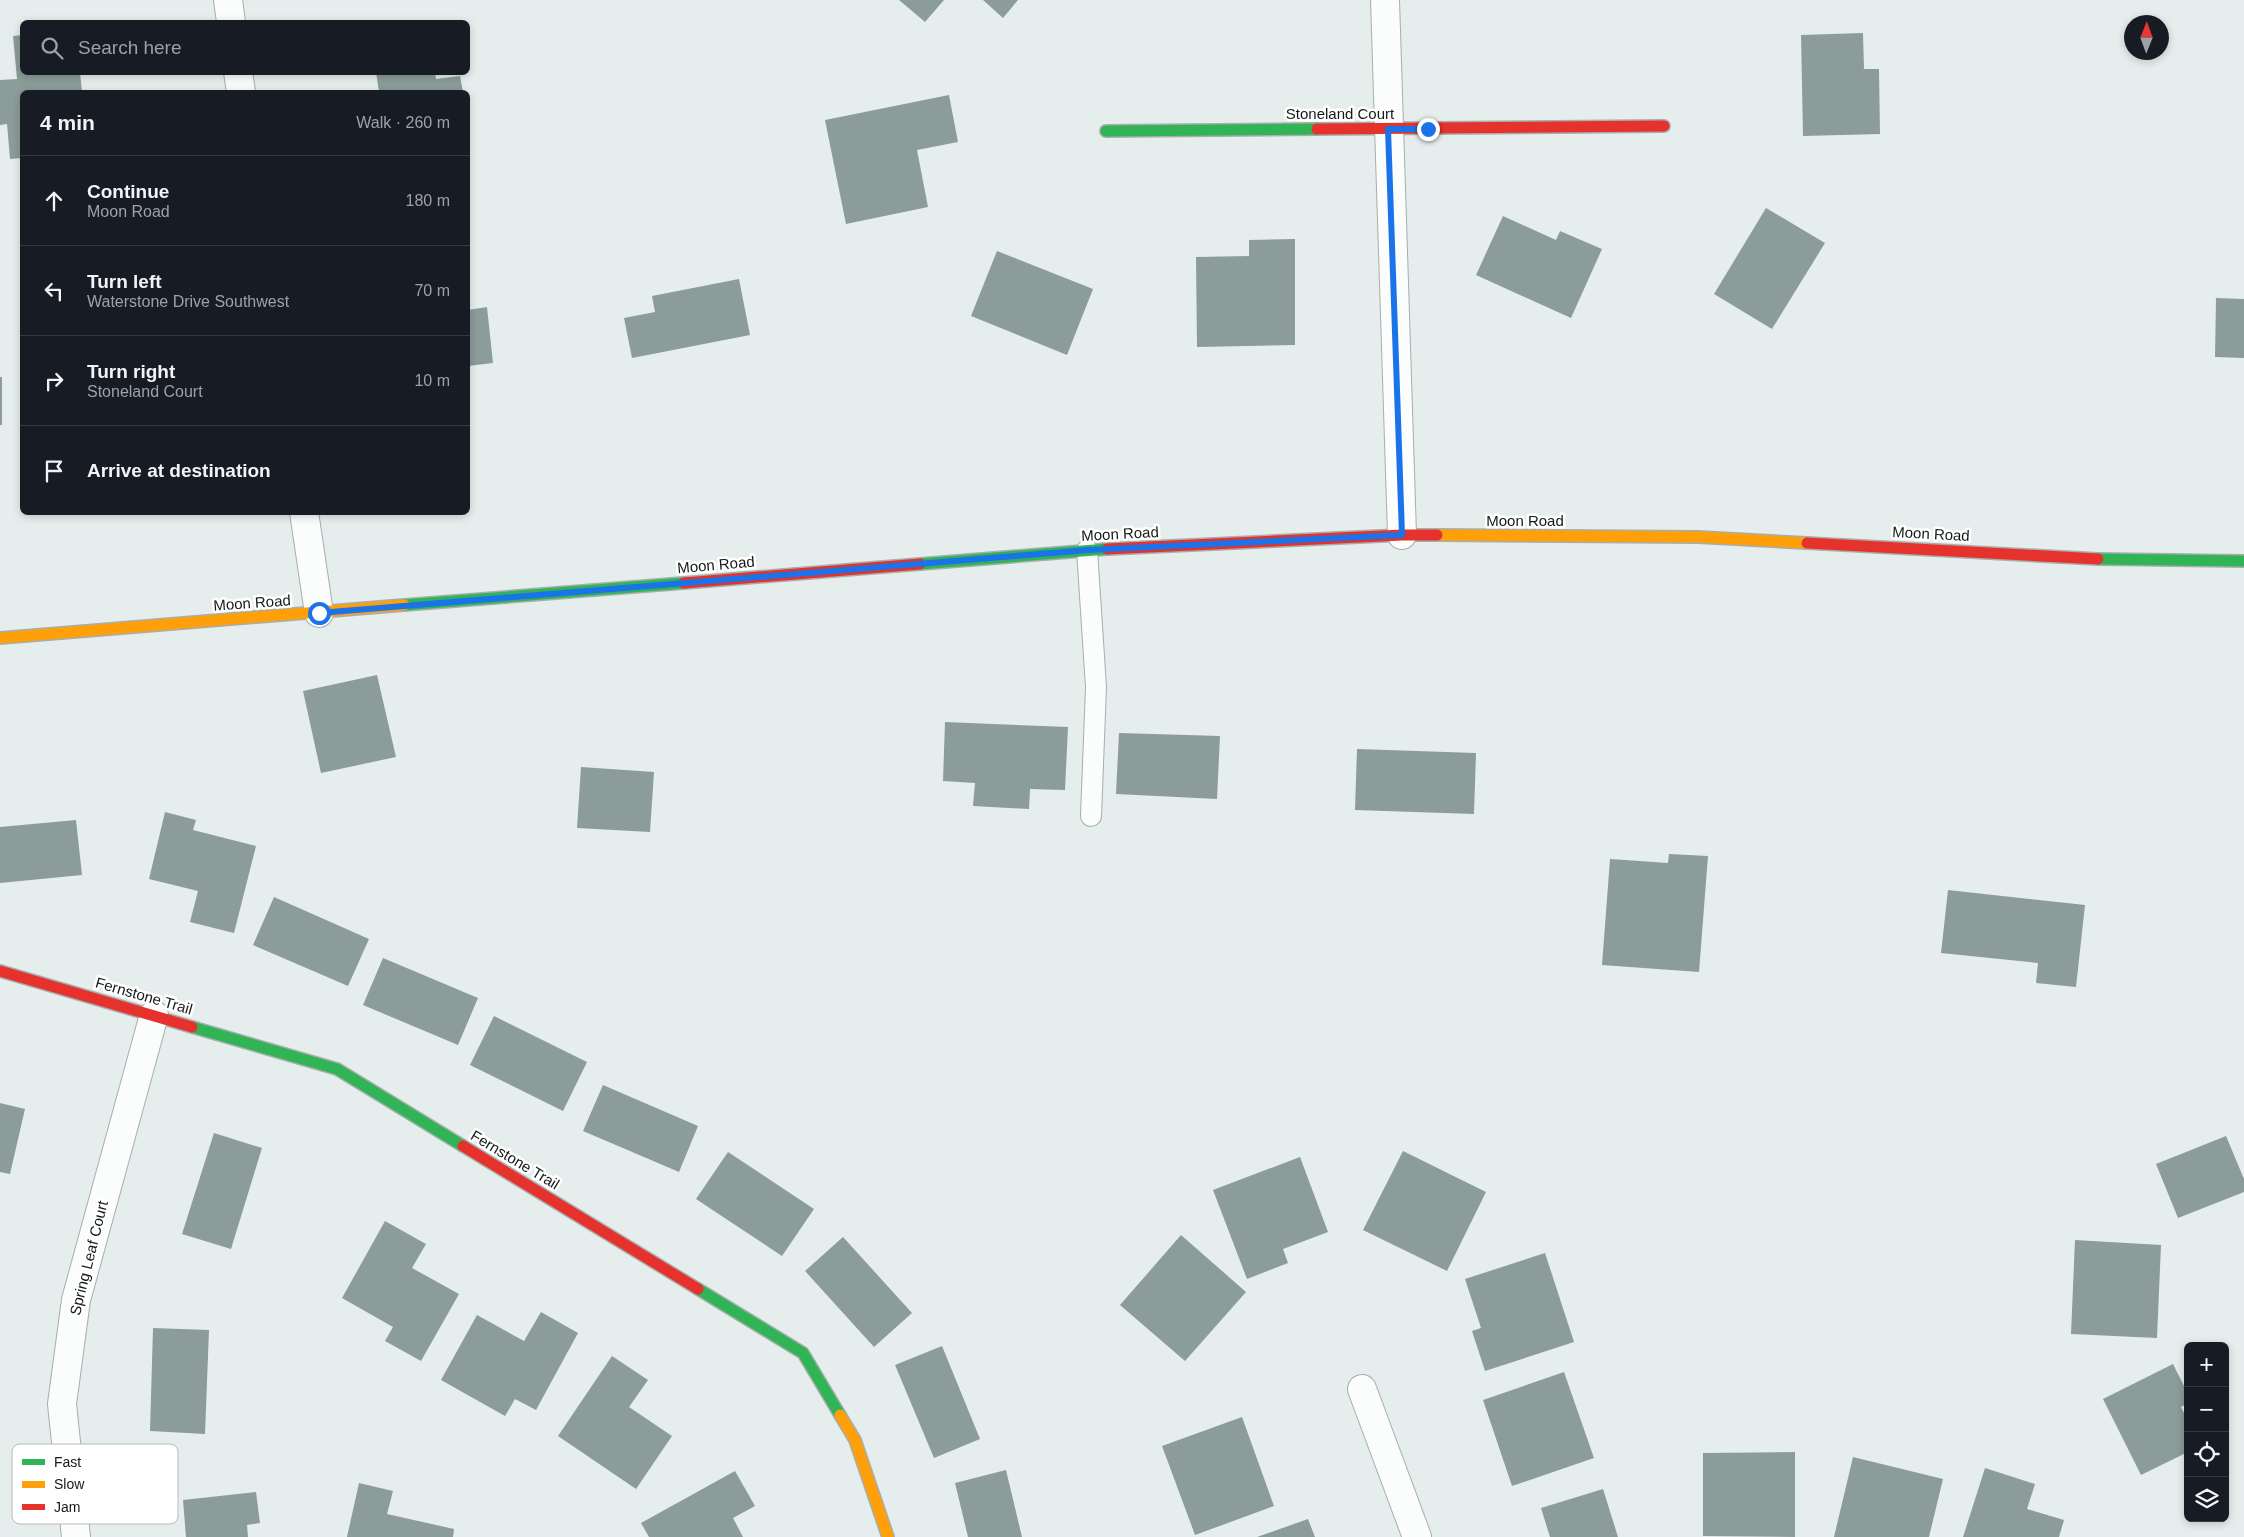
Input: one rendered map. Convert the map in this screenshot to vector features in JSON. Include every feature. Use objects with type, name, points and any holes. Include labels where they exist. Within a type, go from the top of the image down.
[{"type":"street","points":[[228,0],[231,20]]},
{"type":"street","points":[[1385,0],[1402,535]]},
{"type":"street","points":[[238,75],[241,90]]},
{"type":"street","name":"Stoneland Court","points":[[1106,131],[1664,126]]},
{"type":"street","points":[[304,515],[319,613]]},
{"type":"street","name":"Moon Road","points":[[0,638],[1088,550],[1402,535],[1698,537],[2103,559],[2244,561]]},
{"type":"street","name":"Fernstone Trail","points":[[0,971],[337,1069],[803,1353],[855,1440],[888,1537]]},
{"type":"street","name":"Spring Leaf Court","points":[[66,1444],[62,1404],[76,1300],[154,1015]]},
{"type":"street","points":[[1362,1389],[1418,1537]]},
{"type":"street","name":"Spring Leaf Court","points":[[75,1524],[76,1537]]},
{"type":"lane","points":[[1088,550],[1096,687],[1091,816]]},
{"type":"building","points":[[899,0],[944,0],[925,22]]},
{"type":"building","points":[[983,0],[1018,0],[1003,18]]},
{"type":"building","points":[[1863,33],[1864,69],[1879,69],[1880,134],[1803,136],[1801,35]]},
{"type":"building","points":[[20,35],[20,75],[80,75],[82,90],[20,90],[20,158],[10,159],[7,124],[0,125],[0,80],[17,79],[13,36]]},
{"type":"building","points":[[376,75],[435,75],[436,79],[460,76],[463,90],[379,90]]},
{"type":"building","points":[[949,95],[958,142],[917,150],[928,207],[846,224],[825,120]]},
{"type":"building","points":[[1766,208],[1825,243],[1772,329],[1714,294]]},
{"type":"building","points":[[1503,216],[1556,240],[1560,231],[1602,249],[1571,318],[1476,275]]},
{"type":"building","points":[[1295,239],[1295,345],[1197,347],[1196,257],[1249,256],[1249,240]]},
{"type":"building","points":[[997,251],[1093,289],[1067,355],[971,316]]},
{"type":"building","points":[[739,279],[750,335],[632,358],[624,318],[655,312],[652,296]]},
{"type":"building","points":[[2216,298],[2244,299],[2244,358],[2215,357]]},
{"type":"building","points":[[487,307],[493,363],[470,366],[470,310]]},
{"type":"building","points":[[0,377],[2,377],[2,425],[0,425]]},
{"type":"building","points":[[377,675],[396,757],[321,773],[303,691]]},
{"type":"building","points":[[945,722],[1068,727],[1065,790],[1030,789],[1029,809],[973,806],[975,783],[943,781]]},
{"type":"building","points":[[1119,733],[1220,736],[1217,799],[1116,794]]},
{"type":"building","points":[[1357,749],[1476,753],[1474,814],[1355,810]]},
{"type":"building","points":[[581,767],[654,772],[650,832],[577,828]]},
{"type":"building","points":[[165,812],[196,820],[193,830],[256,846],[234,933],[190,922],[198,891],[149,879]]},
{"type":"building","points":[[76,820],[82,875],[0,883],[0,827]]},
{"type":"building","points":[[1669,854],[1708,856],[1699,972],[1602,965],[1610,859],[1668,863]]},
{"type":"building","points":[[1948,890],[2085,905],[2076,987],[2036,983],[2038,963],[1941,953]]},
{"type":"building","points":[[274,897],[369,939],[348,986],[253,945]]},
{"type":"building","points":[[383,958],[478,998],[458,1045],[363,1005]]},
{"type":"building","points":[[494,1016],[587,1062],[563,1111],[470,1065]]},
{"type":"building","points":[[603,1085],[698,1126],[679,1172],[583,1131]]},
{"type":"building","points":[[0,1103],[25,1109],[10,1174],[0,1172]]},
{"type":"building","points":[[214,1133],[262,1148],[231,1249],[182,1234]]},
{"type":"building","points":[[2226,1136],[2244,1179],[2244,1192],[2178,1218],[2156,1164]]},
{"type":"building","points":[[1403,1151],[1486,1192],[1447,1271],[1363,1230]]},
{"type":"building","points":[[728,1152],[814,1209],[782,1256],[696,1199]]},
{"type":"building","points":[[1300,1157],[1328,1232],[1283,1249],[1288,1263],[1247,1279],[1213,1190]]},
{"type":"building","points":[[385,1221],[426,1244],[412,1268],[459,1294],[421,1361],[385,1341],[393,1327],[342,1298]]},
{"type":"building","points":[[1181,1235],[1246,1292],[1185,1361],[1120,1305]]},
{"type":"building","points":[[843,1237],[912,1313],[874,1347],[805,1271]]},
{"type":"building","points":[[2075,1240],[2161,1245],[2157,1338],[2071,1334]]},
{"type":"building","points":[[1545,1253],[1574,1342],[1485,1371],[1472,1331],[1481,1328],[1465,1279]]},
{"type":"building","points":[[541,1312],[578,1333],[536,1410],[515,1399],[505,1416],[441,1380],[477,1315],[524,1341]]},
{"type":"building","points":[[153,1328],[209,1330],[205,1434],[150,1431]]},
{"type":"building","points":[[942,1346],[980,1439],[934,1458],[895,1365]]},
{"type":"building","points":[[612,1356],[648,1380],[629,1407],[672,1436],[636,1489],[558,1436]]},
{"type":"building","points":[[2173,1364],[2184,1386],[2184,1405],[2181,1407],[2184,1413],[2184,1454],[2141,1475],[2103,1399]]},
{"type":"building","points":[[1564,1372],[1594,1458],[1512,1486],[1483,1400]]},
{"type":"building","points":[[1242,1417],[1274,1506],[1195,1535],[1162,1446]]},
{"type":"building","points":[[1795,1452],[1795,1537],[1703,1536],[1703,1453]]},
{"type":"building","points":[[1853,1457],[1943,1479],[1929,1537],[1834,1537]]},
{"type":"building","points":[[1985,1468],[2035,1484],[2027,1509],[2064,1520],[2059,1537],[1963,1537]]},
{"type":"building","points":[[1006,1470],[1022,1537],[968,1537],[955,1483]]},
{"type":"building","points":[[735,1471],[755,1506],[733,1518],[743,1537],[649,1537],[641,1523]]},
{"type":"building","points":[[359,1483],[393,1491],[387,1514],[454,1529],[453,1537],[347,1537]]},
{"type":"building","points":[[1603,1489],[1618,1537],[1550,1537],[1541,1508]]},
{"type":"building","points":[[256,1492],[260,1523],[247,1525],[248,1537],[186,1537],[183,1500]]},
{"type":"building","points":[[1308,1519],[1315,1537],[1257,1537]]},
{"type":"traffic: fast","points":[[1106,131],[1317,129]]},
{"type":"traffic: fast","points":[[920,564],[1107,549]]},
{"type":"traffic: fast","points":[[2098,559],[2244,561]]},
{"type":"traffic: fast","points":[[404,605],[684,583]]},
{"type":"traffic: fast","points":[[192,1027],[337,1069],[463,1146]]},
{"type":"traffic: fast","points":[[698,1289],[803,1353],[840,1415]]},
{"type":"traffic: slow","points":[[1437,535],[1698,537],[1807,543]]},
{"type":"traffic: slow","points":[[0,638],[404,605]]},
{"type":"traffic: slow","points":[[840,1415],[855,1440],[888,1537]]},
{"type":"traffic: jam","points":[[1317,129],[1664,126]]},
{"type":"traffic: jam","points":[[1107,549],[1437,535]]},
{"type":"traffic: jam","points":[[1807,543],[2098,559]]},
{"type":"traffic: jam","points":[[684,583],[920,564]]},
{"type":"traffic: jam","points":[[0,971],[192,1027]]},
{"type":"traffic: jam","points":[[463,1146],[698,1289]]},
{"type":"route","points":[[319,613],[1088,550],[1402,535],[1388,129],[1428,129]]}]
